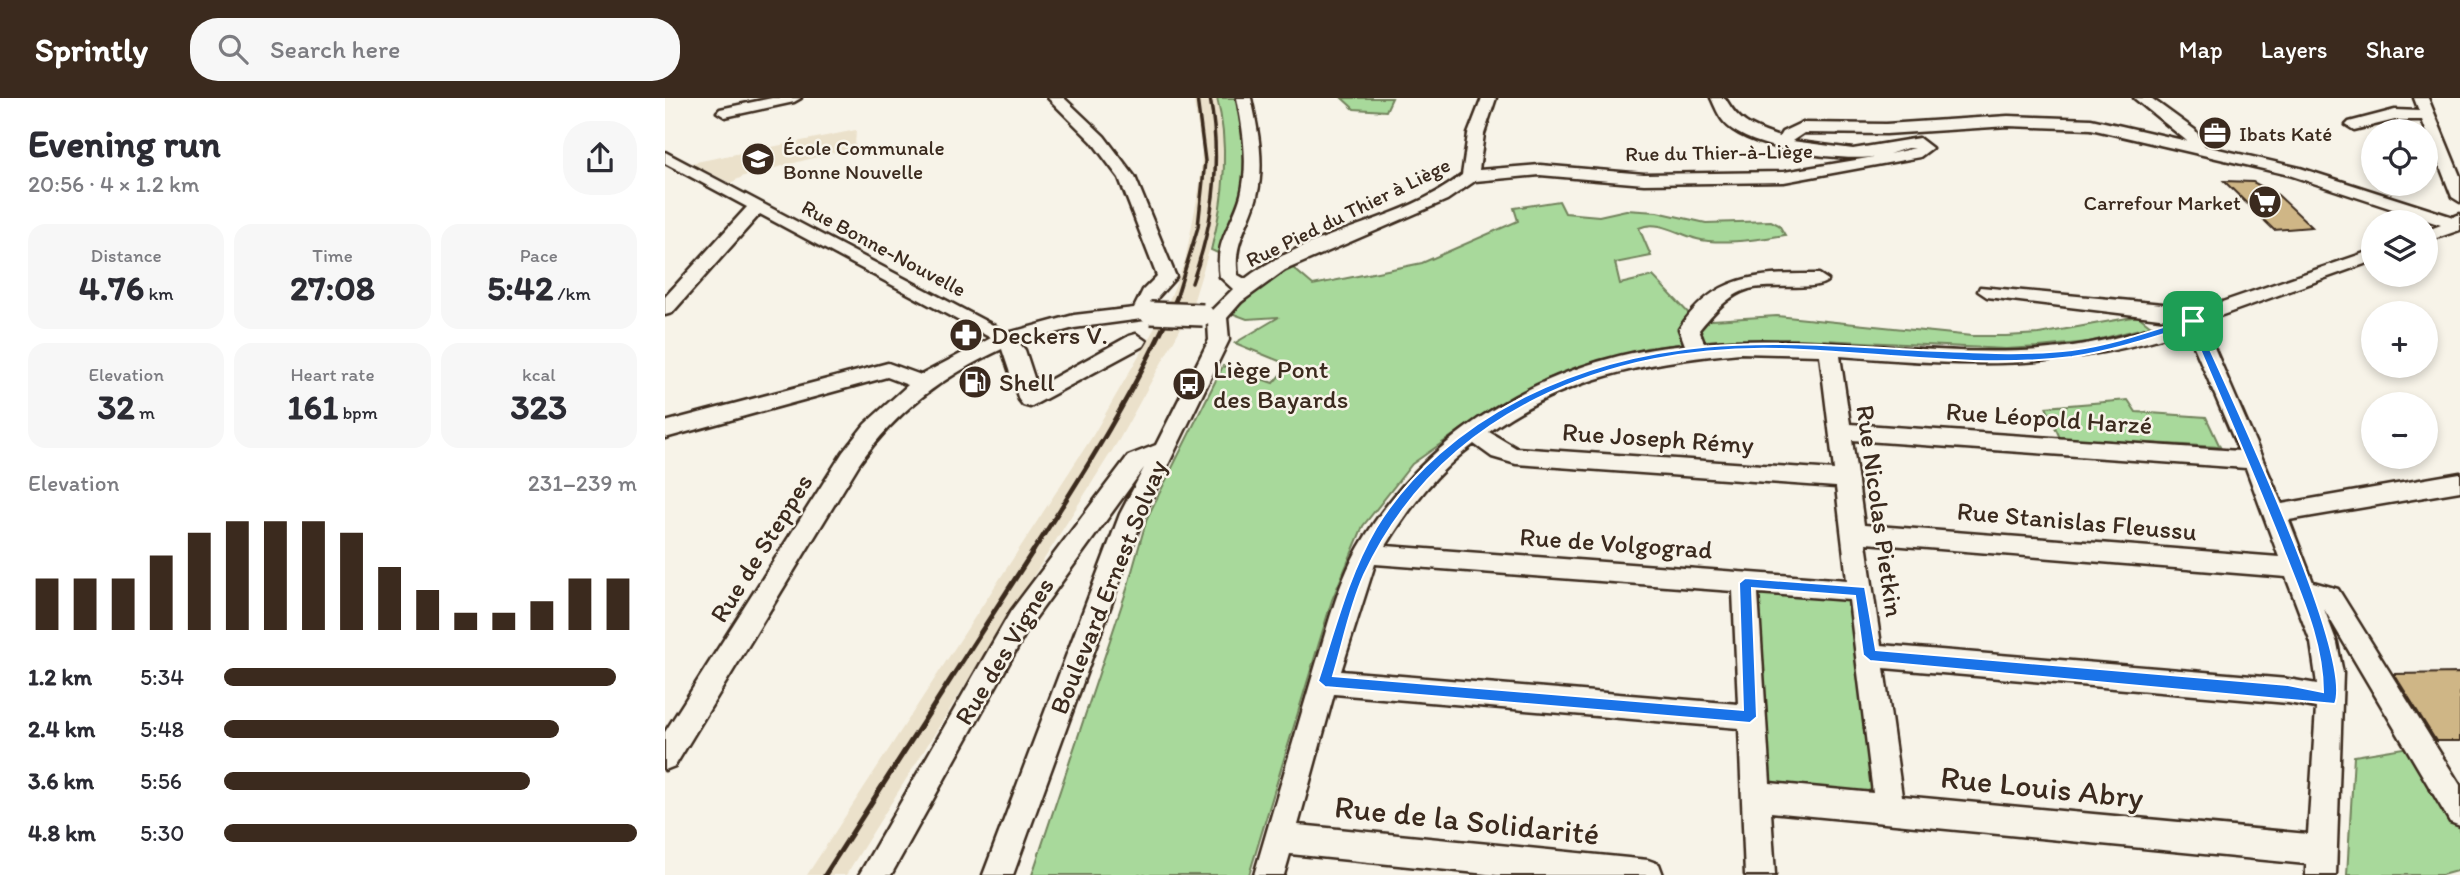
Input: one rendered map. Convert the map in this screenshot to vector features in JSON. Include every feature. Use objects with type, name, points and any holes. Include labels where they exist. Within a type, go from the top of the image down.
[{"type":"street","points":[[725,112],[795,98]]},
{"type":"street","points":[[1055,98],[1114,157],[1133,188],[1147,233],[1167,277],[1150,294],[1146,313]]},
{"type":"street","points":[[1244,98],[1252,139],[1251,187],[1229,236],[1225,257],[1229,277],[1245,288]]},
{"type":"street","points":[[1470,176],[1476,134],[1489,98]]},
{"type":"street","points":[[1718,98],[1730,120],[1738,127],[1784,142]]},
{"type":"street","points":[[2141,98],[2189,133],[2200,150]]},
{"type":"street","points":[[2421,98],[2460,197]]},
{"type":"street","points":[[2354,125],[2395,115],[2428,116]]},
{"type":"street","name":"Rue du Thier-à-Liège","points":[[1470,176],[1539,170],[1644,179],[1784,177],[1875,163],[1920,152],[1924,148],[1919,143],[1911,142],[1872,153],[1814,153],[1791,148],[1784,142],[1793,131],[1801,128],[1857,130],[2041,121],[2107,126],[2294,171],[2458,222]]},
{"type":"street","name":"Rue Bonne-Nouvelle","points":[[665,157],[1007,340]]},
{"type":"street","name":"Rue Pied du Thier à Liège","points":[[1210,316],[1245,288],[1282,265],[1440,196],[1470,176]]},
{"type":"street","points":[[665,309],[757,207]]},
{"type":"street","points":[[2438,231],[2458,222]]},
{"type":"street","points":[[1269,875],[1347,606],[1368,554],[1409,492],[1444,456],[1473,432],[1523,399],[1568,379],[1615,363],[1696,349],[1759,345],[1996,357],[2071,354],[2117,345],[2361,260]]},
{"type":"street","points":[[1696,349],[1689,329],[1709,303],[1744,281],[1819,280]]},
{"type":"street","points":[[1987,291],[2163,310],[2193,320],[2254,460],[2324,643],[2330,673],[2330,699],[2321,862]]},
{"type":"street","name":"Rue de Steppes","points":[[665,757],[854,455],[892,409],[923,383],[979,351],[1069,321],[1146,313],[1210,316]]},
{"type":"street","name":"Boulevard Ernest Solvay","points":[[998,875],[1132,514],[1219,340],[1210,316]]},
{"type":"street","points":[[1007,340],[1016,351],[1030,400],[1136,341]]},
{"type":"street","name":"Rue Nicolas Pietkin","points":[[1829,348],[1889,807]]},
{"type":"street","points":[[665,430],[888,369],[923,383]]},
{"type":"street","name":"Rue Léopold Harzé","points":[[1839,431],[2254,460]]},
{"type":"street","name":"Rue Joseph Rémy","points":[[1473,432],[1500,452],[1516,456],[1846,480]]},
{"type":"street","name":"Rue des Vignes","points":[[874,875],[1040,589],[1136,462],[1149,454],[1162,452]]},
{"type":"street","points":[[2274,514],[2460,481]]},
{"type":"street","name":"Rue Stanislas Fleussu","points":[[1853,533],[2301,579]]},
{"type":"street","name":"Rue de Volgograd","points":[[1368,554],[1861,591]]},
{"type":"street","points":[[2301,579],[2329,596],[2460,812]]},
{"type":"street","points":[[1745,583],[1760,875]]},
{"type":"street","points":[[1870,655],[2288,691],[2330,699]]},
{"type":"street","points":[[1325,681],[1750,717]]},
{"type":"street","name":"Rue Louis Abry","points":[[1755,796],[1889,807],[2321,862]]},
{"type":"street","name":"Rue de la Solidarité","points":[[1279,838],[1649,875]]},
{"type":"shaded area","points":[[1193,98],[1217,98],[1224,145],[1224,181],[1218,221],[1193,303],[1168,303],[1185,261],[1200,184],[1202,149]]},
{"type":"shaded area","name":"École Communale Bonne Nouvelle","points":[[856,130],[855,147],[744,176],[730,183],[691,163]]},
{"type":"shaded area","points":[[1157,324],[1183,324],[1120,438],[846,875],[807,875],[1092,437]]},
{"type":"green space","points":[[1217,98],[1240,98],[1247,153],[1247,176],[1243,195],[1220,254],[1211,250],[1224,174],[1223,136]]},
{"type":"green space","points":[[1342,98],[1392,98],[1386,111],[1354,109]]},
{"type":"green space","points":[[1559,201],[1565,213],[1599,216],[1626,210],[1657,212],[1706,223],[1771,221],[1779,225],[1785,235],[1729,241],[1706,241],[1661,226],[1639,228],[1651,256],[1615,263],[1620,284],[1653,276],[1696,321],[1777,316],[1972,336],[2039,334],[2138,316],[2151,326],[2089,342],[2006,349],[1802,339],[1702,341],[1646,348],[1546,379],[1459,431],[1412,464],[1363,526],[1332,600],[1249,875],[1032,875],[1127,589],[1147,518],[1223,366],[1273,383],[1289,365],[1235,343],[1279,317],[1247,319],[1231,313],[1269,280],[1293,268],[1313,285],[1422,263],[1518,221],[1514,208]]},
{"type":"green space","points":[[2128,400],[2136,412],[2206,417],[2220,447],[2060,438],[2046,407]]},
{"type":"green space","points":[[1758,592],[1843,597],[1849,600],[1873,788],[1864,793],[1776,785],[1768,779],[1756,596]]},
{"type":"green space","points":[[2415,746],[2460,821],[2460,870],[2442,875],[2347,875],[2354,756]]},
{"type":"building","name":"Carrefour Market","points":[[2224,181],[2253,182],[2278,195],[2312,227],[2274,230]]},
{"type":"building","points":[[2460,673],[2460,741],[2436,741],[2394,674]]},
{"type":"railway","points":[[1176,299],[1198,227],[1205,161],[1197,98]]},
{"type":"railway","points":[[1192,283],[1206,237],[1214,192],[1215,145],[1210,98]]},
{"type":"railway","points":[[1032,553],[1110,428],[1177,297]]},
{"type":"railway","points":[[825,875],[1033,551]]},
{"type":"place","name":"Ibats Katé","points":[[2215,133]]},
{"type":"place","name":"École Communale Bonne Nouvelle","points":[[758,159]]},
{"type":"place","name":"Carrefour Market","points":[[2265,202]]},
{"type":"place","name":"Deckers V.","points":[[966,335]]},
{"type":"place","name":"Shell","points":[[975,382]]},
{"type":"place","name":"Liège Pont des Bayards","points":[[1189,384]]},
{"type":"route","points":[[2193,321],[2254,460],[2316,618],[2330,673],[2330,699],[2288,691],[1870,655],[1861,591],[1745,583],[1750,717],[1325,681],[1357,577],[1381,531],[1409,492],[1444,456],[1493,417],[1523,399],[1568,379],[1640,357],[1725,346],[1779,345],[1996,357],[2071,354],[2117,345],[2193,321]]}]
